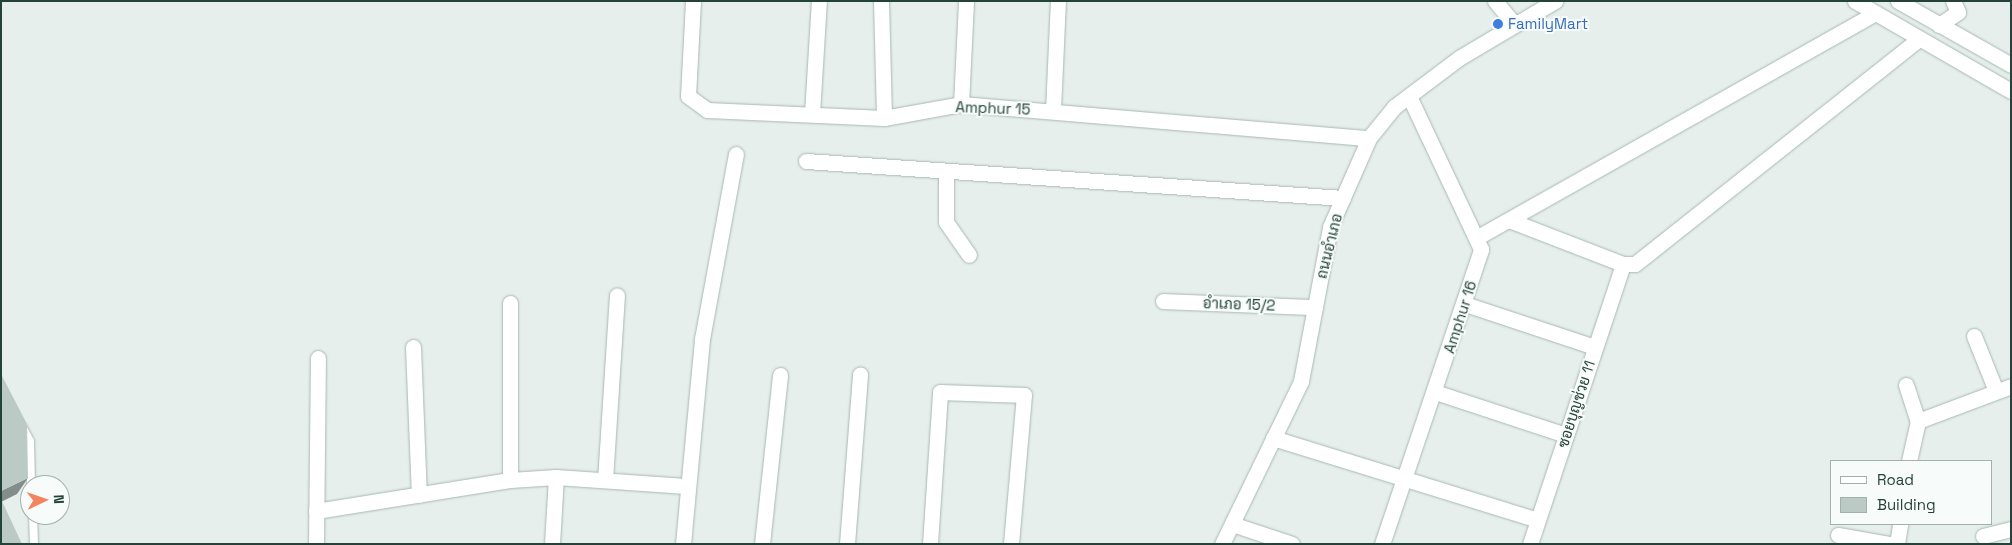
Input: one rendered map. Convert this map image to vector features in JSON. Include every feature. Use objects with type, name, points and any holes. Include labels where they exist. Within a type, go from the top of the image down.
[{"type":"street","name":"Amphur 15","points":[[693,1],[686,81],[694,105],[707,110],[884,118],[962,104],[1053,110],[1369,138]]},
{"type":"street","points":[[812,114],[819,1]]},
{"type":"street","points":[[881,1],[884,118]]},
{"type":"street","points":[[962,104],[966,1]]},
{"type":"street","points":[[1053,110],[1058,1]]},
{"type":"street","points":[[1495,1],[1515,25]]},
{"type":"street","name":"ถนนอำเภอ","points":[[1222,544],[1301,381],[1330,227],[1369,138],[1410,96],[1459,58],[1555,1]]},
{"type":"street","points":[[1855,1],[2011,92]]},
{"type":"street","points":[[1898,1],[2011,65]]},
{"type":"street","points":[[1939,25],[1958,12],[1953,1]]},
{"type":"street","points":[[1476,238],[1875,13]]},
{"type":"street","points":[[1509,220],[1623,264],[1635,264],[1919,40]]},
{"type":"street","name":"Amphur 16","points":[[1382,544],[1465,304],[1481,249],[1410,96]]},
{"type":"street","points":[[683,544],[686,486],[702,339],[736,154]]},
{"type":"street","points":[[806,161],[1343,198]]},
{"type":"street","points":[[946,171],[946,222],[969,255]]},
{"type":"street","name":"ซอยบุญช่วย 11","points":[[1530,544],[1623,264]]},
{"type":"street","points":[[605,480],[617,295]]},
{"type":"street","name":"อำเภอ 15/2","points":[[1164,301],[1315,307]]},
{"type":"street","points":[[510,303],[510,480]]},
{"type":"street","points":[[1465,304],[1595,347]]},
{"type":"street","points":[[1974,336],[1996,391]]},
{"type":"street","points":[[413,347],[419,495]]},
{"type":"street","points":[[316,544],[318,358]]},
{"type":"street","points":[[847,544],[860,374]]},
{"type":"street","points":[[762,544],[780,375]]},
{"type":"street","points":[[1906,385],[1918,421],[1909,460]]},
{"type":"street","points":[[1918,421],[2011,386]]},
{"type":"street","points":[[930,544],[940,392],[1024,395],[1011,544]]},
{"type":"street","points":[[1435,392],[1566,435]]},
{"type":"street","points":[[1273,438],[1538,520]]},
{"type":"street","points":[[316,512],[510,480],[556,477],[686,486]]},
{"type":"street","points":[[552,544],[556,477]]},
{"type":"street","points":[[1232,524],[1292,544]]},
{"type":"street","points":[[1897,544],[1900,525]]},
{"type":"street","points":[[1983,536],[2011,529]]},
{"type":"street","points":[[1838,535],[1890,544]]},
{"type":"lane","points":[[18,417],[30,441],[32,475]]},
{"type":"lane","points":[[33,525],[34,544]]},
{"type":"building","points":[[1,374],[27,424],[28,475],[20,475],[20,482],[1,491]]},
{"type":"building","points":[[1,499],[22,544],[1,544]]},
{"type":"place","name":"FamilyMart","points":[[1498,24]]}]
